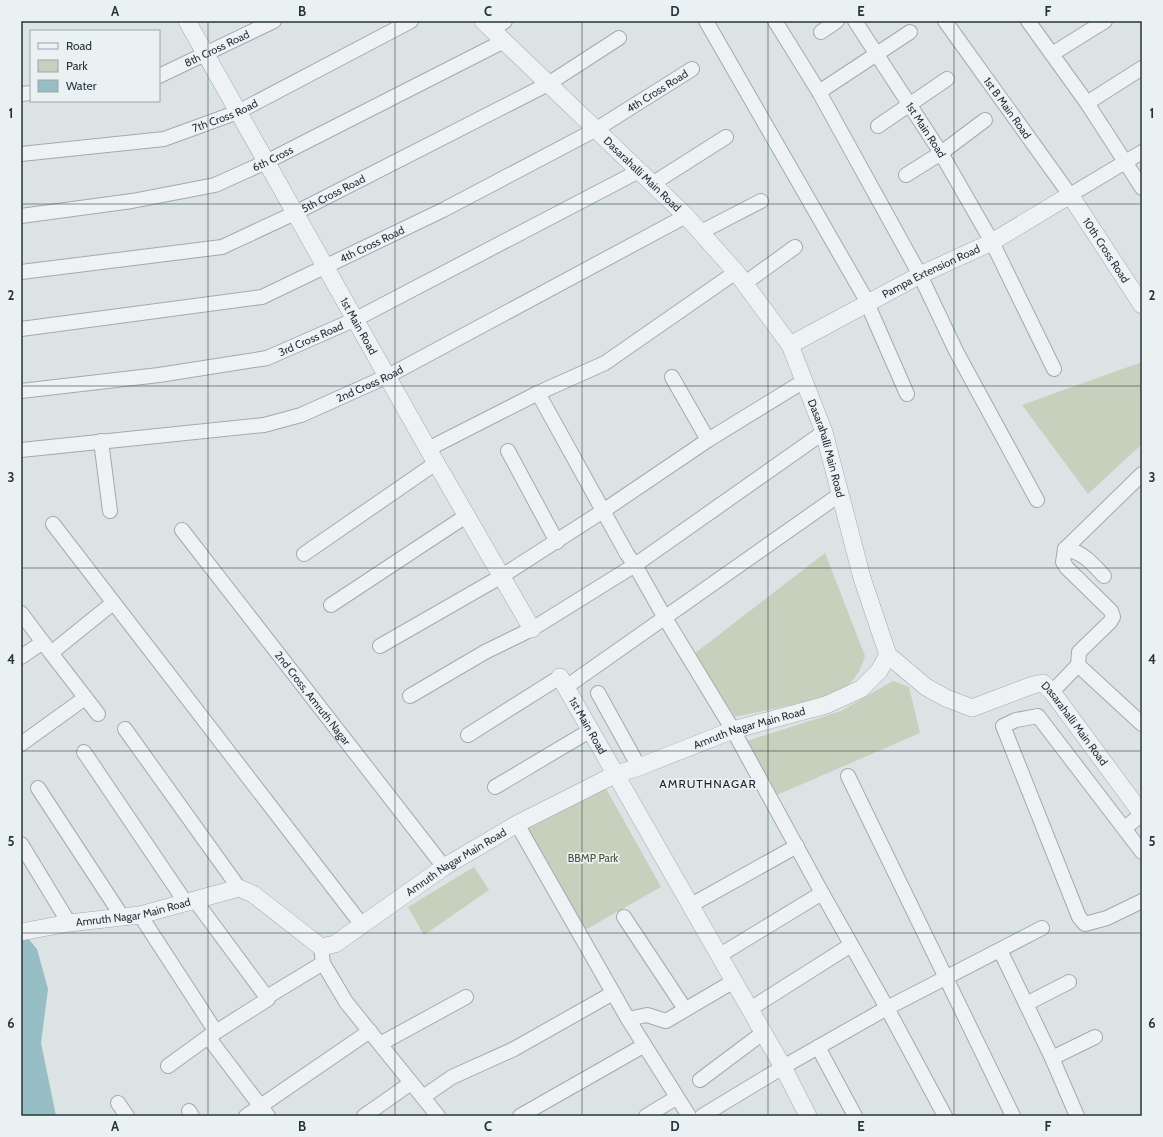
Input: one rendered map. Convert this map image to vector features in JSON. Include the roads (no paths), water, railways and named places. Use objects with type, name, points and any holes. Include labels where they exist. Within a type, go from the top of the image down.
[{"type":"street","name":"1st Main Road","points":[[187,21],[466,516],[532,629]]},
{"type":"street","name":"8th Cross Road","points":[[160,76],[274,21]]},
{"type":"street","name":"7th Cross Road","points":[[21,154],[164,139],[238,112],[411,21]]},
{"type":"street","points":[[706,21],[867,304],[907,394]]},
{"type":"street","points":[[775,21],[819,92],[920,275],[956,351],[1037,500]]},
{"type":"street","points":[[821,32],[837,21]]},
{"type":"street","name":"1st Main Road","points":[[855,21],[941,153],[992,242],[1054,369]]},
{"type":"street","name":"1st B Main Road","points":[[945,21],[1070,194]]},
{"type":"street","points":[[1028,21],[1087,103],[1142,188]]},
{"type":"street","points":[[1052,54],[1105,21]]},
{"type":"street","name":"Dasarahalli Main Road","points":[[496,28],[548,84],[701,232],[740,278],[790,345],[824,432],[839,495],[862,578],[888,656],[926,687],[946,698],[972,708],[1033,685],[1043,683],[1052,692],[1142,814]]},
{"type":"street","name":"6th Cross","points":[[21,216],[132,201],[215,185],[266,162],[496,28]]},
{"type":"street","points":[[819,92],[910,32]]},
{"type":"street","name":"5th Cross Road","points":[[21,272],[222,247],[296,213],[548,84],[619,38]]},
{"type":"street","points":[[1087,103],[1142,68]]},
{"type":"street","name":"4th Cross Road","points":[[21,329],[262,297],[443,210],[595,130],[692,69]]},
{"type":"street","points":[[878,126],[911,105],[947,79]]},
{"type":"street","points":[[906,175],[941,153],[984,120]]},
{"type":"street","points":[[652,184],[726,137]]},
{"type":"street","points":[[1070,194],[1142,152]]},
{"type":"street","name":"3rd Cross Road","points":[[21,391],[159,375],[267,358],[356,319],[639,171]]},
{"type":"street","name":"Pampa Extension Road","points":[[790,345],[920,275],[992,242],[1070,194]]},
{"type":"street","name":"10th Cross Road","points":[[1070,194],[1142,305]]},
{"type":"street","points":[[701,232],[761,201]]},
{"type":"street","name":"2nd Cross Road","points":[[21,450],[264,425],[300,414],[388,376],[686,216]]},
{"type":"street","points":[[304,554],[432,456],[538,393],[605,363],[740,278],[795,246]]},
{"type":"street","points":[[672,378],[708,440]]},
{"type":"street","points":[[380,646],[502,576],[557,542],[708,440],[804,381]]},
{"type":"street","points":[[538,393],[627,554],[733,730],[822,893],[888,1008],[945,1116]]},
{"type":"street","points":[[410,696],[485,652],[532,629],[635,565],[824,432]]},
{"type":"street","points":[[101,441],[110,511]]},
{"type":"street","points":[[508,451],[557,542]]},
{"type":"street","points":[[1052,692],[1078,666],[1079,652],[1110,622],[1113,617],[1111,611],[1067,568],[1063,562],[1065,549],[1142,474]]},
{"type":"street","points":[[468,735],[563,682],[665,618],[839,495]]},
{"type":"street","points":[[330,605],[466,516]]},
{"type":"street","points":[[53,524],[362,925]]},
{"type":"street","name":"2nd Cross, Amruth Nagar","points":[[182,530],[444,867]]},
{"type":"street","points":[[1065,549],[1076,551],[1085,556],[1104,576]]},
{"type":"street","points":[[21,657],[47,647],[113,603]]},
{"type":"street","points":[[21,613],[98,714]]},
{"type":"street","name":"Amruth Nagar Main Road","points":[[322,955],[335,944],[444,867],[517,824],[616,774],[639,767],[733,730],[826,705],[861,689],[879,671],[888,656]]},
{"type":"street","points":[[1078,666],[1142,724]]},
{"type":"street","name":"1st Main Road","points":[[563,682],[764,1032],[808,1116]]},
{"type":"street","points":[[598,693],[639,767]]},
{"type":"street","points":[[21,744],[86,698]]},
{"type":"street","points":[[1140,845],[1125,828],[1038,716],[1016,720],[1003,726],[1079,917],[1085,924],[1107,918],[1142,901]]},
{"type":"street","points":[[125,729],[239,888],[253,894],[322,955],[346,1002],[438,1116]]},
{"type":"street","points":[[496,787],[591,730]]},
{"type":"street","points":[[84,752],[190,901],[267,997]]},
{"type":"street","points":[[848,776],[1012,1116]]},
{"type":"street","points":[[38,788],[123,918]]},
{"type":"street","points":[[1125,828],[1142,814]]},
{"type":"street","points":[[517,824],[643,1046],[689,1116]]},
{"type":"street","points":[[21,844],[69,923]]},
{"type":"street","points":[[691,905],[797,846]]},
{"type":"street","name":"Amruth Nagar Main Road","points":[[26,931],[69,923],[140,916],[239,888]]},
{"type":"street","points":[[720,955],[822,893]]},
{"type":"street","points":[[140,916],[212,1034],[264,1111]]},
{"type":"street","points":[[624,917],[685,1009]]},
{"type":"street","points":[[702,1116],[783,1067],[888,1008],[1042,928]]},
{"type":"street","points":[[750,1009],[852,945]]},
{"type":"street","points":[[1000,950],[1052,1058],[1077,1116]]},
{"type":"street","points":[[168,1066],[212,1034],[268,999],[267,997],[322,955]]},
{"type":"street","points":[[628,1019],[646,1015],[666,1021],[734,981]]},
{"type":"street","points":[[1026,1004],[1069,982]]},
{"type":"street","points":[[423,1097],[452,1077],[514,1049],[613,993]]},
{"type":"street","points":[[380,1044],[466,996]]},
{"type":"street","points":[[246,1116],[264,1111],[370,1031]]},
{"type":"street","points":[[700,1080],[764,1032]]},
{"type":"street","points":[[1052,1058],[1095,1037]]},
{"type":"street","points":[[520,1116],[643,1046]]},
{"type":"street","points":[[818,1047],[855,1116]]},
{"type":"street","points":[[364,1116],[411,1083]]},
{"type":"street","points":[[646,1116],[676,1098]]},
{"type":"street","points":[[118,1103],[127,1116]]},
{"type":"water","points":[[21,930],[37,949],[48,989],[41,1043],[56,1116],[21,1116]]},
{"type":"district","name":"AMRUTHNAGAR","points":[[708,783]]},
{"type":"park label","name":"BBMP Park","points":[[593,858]]}]
